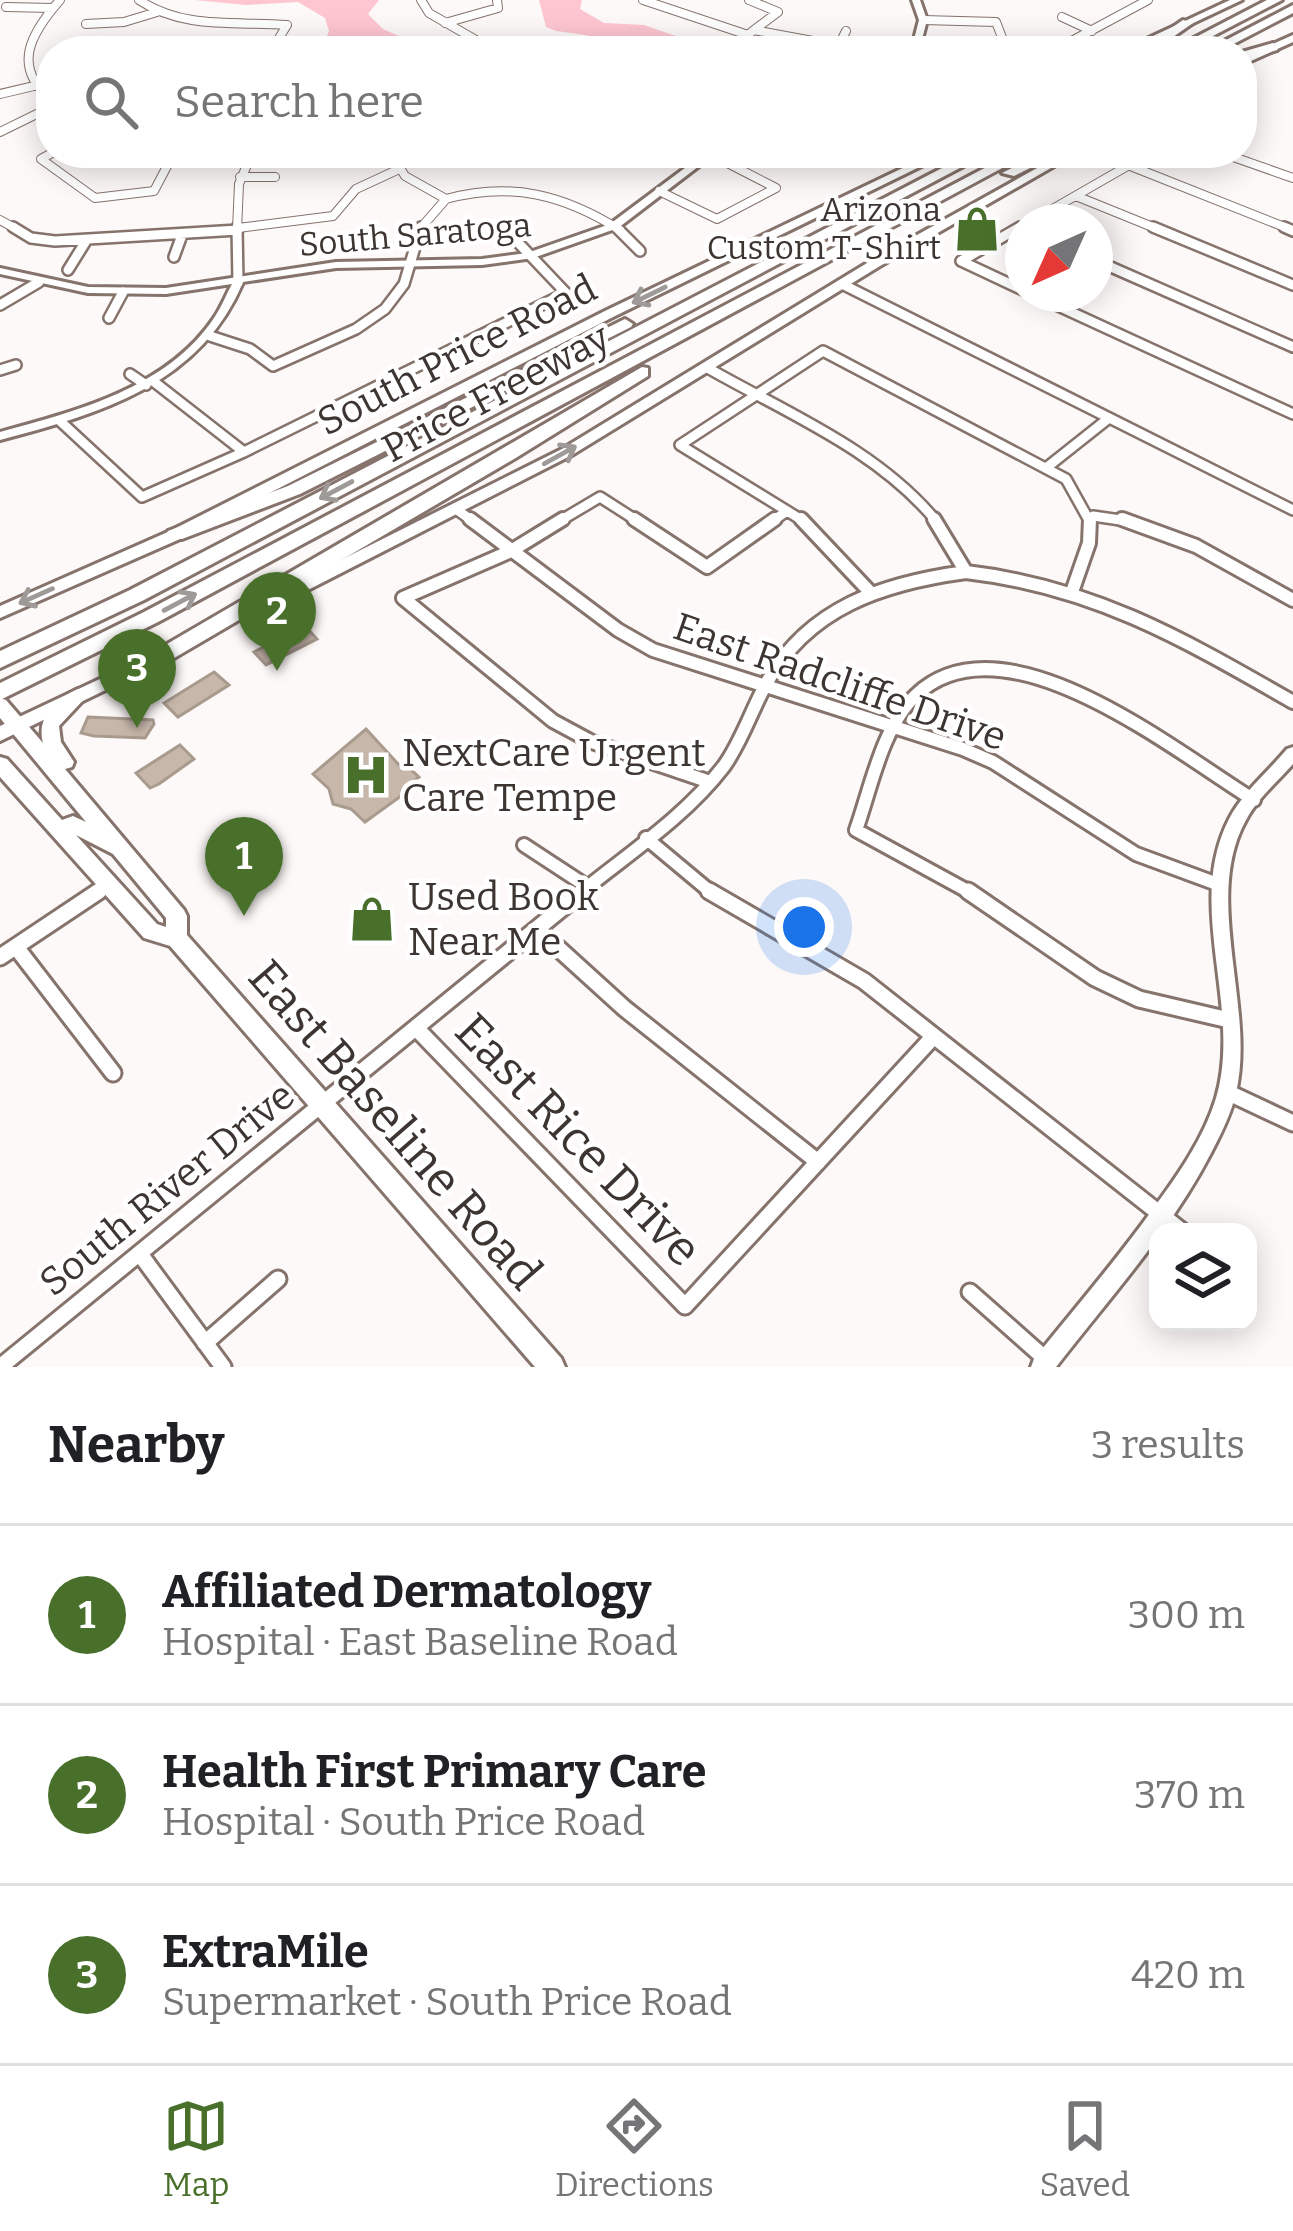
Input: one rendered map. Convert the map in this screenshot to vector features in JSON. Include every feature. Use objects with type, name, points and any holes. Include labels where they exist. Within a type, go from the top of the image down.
[{"type":"highway","points":[[1205,36],[1276,0]]},
{"type":"highway","points":[[1240,36],[1293,8]]},
{"type":"highway","points":[[1168,36],[1187,23]]},
{"type":"highway","points":[[1257,53],[1273,47]]},
{"type":"highway","points":[[931,179],[947,168]]},
{"type":"highway","name":"Price Freeway","points":[[0,660],[137,595],[952,168]]},
{"type":"highway","name":"Price Freeway","points":[[0,692],[152,617],[996,168]]},
{"type":"highway","points":[[957,189],[1020,168]]},
{"type":"highway","points":[[175,535],[294,490],[559,355],[772,255],[812,241]]},
{"type":"highway","points":[[162,656],[508,455],[702,335],[724,314]]},
{"type":"main road","points":[[1159,36],[1238,0]]},
{"type":"main road","points":[[1273,47],[1293,38]]},
{"type":"main road","name":"South Price Road","points":[[0,612],[175,535],[609,314],[912,168]]},
{"type":"main road","points":[[7,720],[78,696],[162,656],[567,452],[842,284],[1046,168]]},
{"type":"main road","points":[[78,696],[53,715],[46,731],[54,749],[95,798],[120,846],[119,880],[110,885]]},
{"type":"main road","name":"East Baseline Road","points":[[7,720],[177,916],[176,938]]},
{"type":"main road","name":"East Baseline Road","points":[[0,764],[151,932],[176,938],[552,1367]]},
{"type":"main road","points":[[59,829],[73,824],[105,844],[120,846]]},
{"type":"main road","points":[[110,885],[164,900]]},
{"type":"street","points":[[139,0],[157,12],[190,20],[287,26],[281,36]]},
{"type":"street","points":[[421,0],[426,10],[470,36]]},
{"type":"street","points":[[445,23],[498,8],[497,0]]},
{"type":"street","points":[[627,5],[644,1],[748,35],[778,11],[748,0]]},
{"type":"street","points":[[916,0],[923,20],[919,36]]},
{"type":"street","points":[[1121,0],[1145,3]]},
{"type":"street","points":[[1082,36],[1145,3]]},
{"type":"street","points":[[5,7],[57,4]]},
{"type":"street","points":[[0,94],[35,85],[27,69],[26,46],[57,4]]},
{"type":"street","points":[[414,13],[426,10]]},
{"type":"street","points":[[86,24],[124,22],[157,12]]},
{"type":"street","points":[[1062,17],[1092,31]]},
{"type":"street","points":[[923,20],[996,22],[1001,36]]},
{"type":"street","points":[[754,30],[784,36]]},
{"type":"street","points":[[844,36],[846,31]]},
{"type":"street","points":[[0,133],[36,112]]},
{"type":"street","points":[[1257,165],[1293,178]]},
{"type":"street","points":[[53,168],[94,198],[154,191],[165,168]]},
{"type":"street","points":[[0,436],[60,421],[150,383],[210,336],[229,308],[238,283],[234,203],[244,168]]},
{"type":"street","name":"South Saratoga","points":[[0,272],[39,282],[123,292],[238,283],[336,265],[529,256],[614,226],[690,168]]},
{"type":"street","points":[[659,191],[717,219],[776,188],[739,168]]},
{"type":"street","points":[[1062,204],[1123,168]]},
{"type":"street","points":[[1136,168],[1293,231]]},
{"type":"street","points":[[0,220],[31,238],[86,241],[238,228],[333,216],[356,189],[397,170],[446,199]]},
{"type":"street","points":[[240,177],[275,177]]},
{"type":"street","points":[[210,336],[250,349],[273,366],[358,325],[392,303],[410,263],[420,222],[446,199],[495,186],[526,186],[552,193],[614,226],[640,251]]},
{"type":"street","points":[[1076,196],[1293,285]]},
{"type":"street","points":[[60,421],[142,496],[244,452],[566,293],[509,233]]},
{"type":"street","points":[[174,257],[182,235]]},
{"type":"street","points":[[1005,237],[961,262],[1005,282]]},
{"type":"street","points":[[68,270],[80,260],[86,241]]},
{"type":"street","points":[[1113,268],[1293,346]]},
{"type":"street","points":[[0,305],[39,282]]},
{"type":"street","points":[[842,284],[1293,510]]},
{"type":"street","points":[[109,318],[123,292]]},
{"type":"street","points":[[1071,312],[1293,414]]},
{"type":"street","points":[[346,317],[358,325]]},
{"type":"street","points":[[486,318],[499,326]]},
{"type":"street","points":[[868,591],[824,538],[680,445],[823,351],[1066,479],[1093,516],[1093,530],[1073,589]]},
{"type":"street","points":[[0,370],[16,365]]},
{"type":"street","points":[[706,368],[906,485],[938,518],[966,572]]},
{"type":"street","points":[[130,374],[150,383],[244,452]]},
{"type":"street","points":[[1046,468],[1109,418]]},
{"type":"street","points":[[710,782],[592,742],[553,721],[404,598],[511,551],[600,496],[707,567],[788,511]]},
{"type":"street","name":"East Radcliffe Drive","points":[[456,509],[652,650],[993,762],[1136,854],[1220,885]]},
{"type":"street","points":[[1093,516],[1125,517],[1159,528],[1293,600]]},
{"type":"street","name":"South River Drive","points":[[0,1366],[537,929],[710,782],[731,756],[765,686],[800,635],[830,610],[868,591],[966,572],[1023,576],[1073,589],[1142,616],[1293,702]]},
{"type":"street","points":[[1229,1020],[1139,999],[1095,978],[982,899],[856,830],[896,727],[914,696],[938,680],[974,667],[1010,667],[1051,678],[1254,800]]},
{"type":"street","points":[[970,1292],[1048,1365],[1206,1148],[1227,1092],[1229,1020],[1220,885],[1236,822],[1293,753]]},
{"type":"street","points":[[646,838],[724,904],[864,981],[1171,1223]]},
{"type":"street","points":[[524,845],[588,886]]},
{"type":"street","points":[[0,957],[110,885]]},
{"type":"street","points":[[537,929],[624,1008],[818,1162],[934,1036]]},
{"type":"street","points":[[16,947],[113,1073]]},
{"type":"street","name":"East Rice Drive","points":[[416,1028],[685,1306],[818,1162]]},
{"type":"street","points":[[1227,1092],[1293,1123]]},
{"type":"street","points":[[140,1254],[223,1367]]},
{"type":"street","points":[[206,1343],[278,1279]]},
{"type":"shaded area","points":[[195,0],[379,0],[368,14],[399,36],[327,36],[325,18],[298,2],[245,5]]},
{"type":"shaded area","points":[[539,0],[582,0],[580,9],[604,23],[644,25],[676,36],[588,36],[546,27]]},
{"type":"building","points":[[305,626],[317,639],[266,665],[254,652]]},
{"type":"building","points":[[214,672],[229,685],[178,717],[164,703]]},
{"type":"building","points":[[88,717],[153,720],[154,724],[145,738],[94,736],[81,733]]},
{"type":"building","name":"NextCare Urgent Care Tempe","points":[[366,729],[400,766],[404,763],[419,777],[415,780],[419,783],[365,822],[351,809],[333,804],[329,789],[313,774]]},
{"type":"building","points":[[180,745],[194,759],[150,788],[136,773]]},
{"type":"place","name":"Arizona Custom T-Shirt","points":[[977,229]]},
{"type":"place","name":"Health First Primary Care","points":[[277,671]]},
{"type":"place","name":"ExtraMile","points":[[137,728]]},
{"type":"place","name":"NextCare Urgent Care Tempe","points":[[366,775]]},
{"type":"place","name":"Affiliated Dermatology","points":[[244,916]]},
{"type":"place","name":"Used Book Near Me","points":[[372,919]]}]
